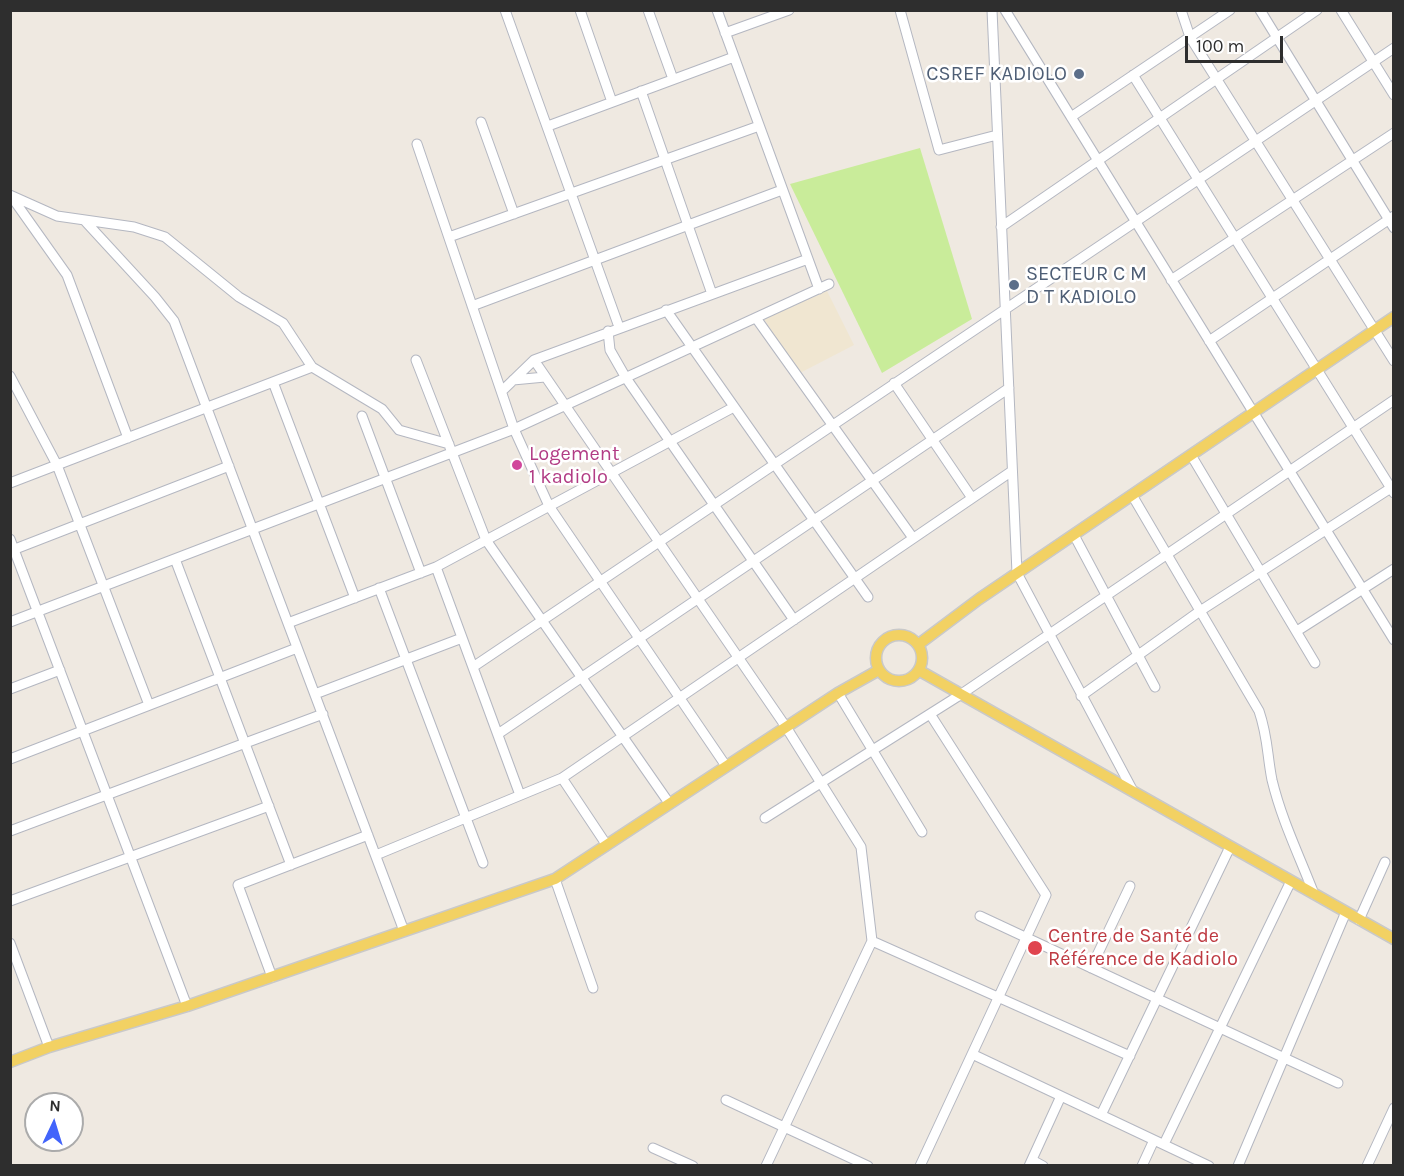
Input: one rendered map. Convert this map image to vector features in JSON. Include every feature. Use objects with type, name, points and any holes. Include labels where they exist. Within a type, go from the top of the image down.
[{"type":"main road","points":[[919,644],[1017,573],[1394,317]]},
{"type":"main road","points":[[891,636],[906,636],[919,644],[923,657],[920,671],[914,677],[899,682],[891,680],[879,670],[877,651],[891,636]]},
{"type":"main road","points":[[10,1062],[49,1047],[187,1006],[555,879],[838,693],[879,670]]},
{"type":"main road","points":[[920,671],[1394,939]]},
{"type":"street","points":[[505,10],[619,327]]},
{"type":"street","points":[[580,10],[612,102]]},
{"type":"street","points":[[648,10],[673,79]]},
{"type":"street","points":[[717,10],[819,289]]},
{"type":"street","points":[[725,33],[778,12],[789,10]]},
{"type":"street","points":[[900,10],[939,150],[997,135]]},
{"type":"street","points":[[992,10],[1017,573],[1135,794]]},
{"type":"street","points":[[1005,10],[1394,640]]},
{"type":"street","points":[[1180,10],[1190,37],[1394,361]]},
{"type":"street","points":[[1071,117],[1230,10]]},
{"type":"street","points":[[1209,341],[1330,259],[1392,221],[1260,10]]},
{"type":"street","points":[[1002,226],[1317,10]]},
{"type":"street","points":[[1341,10],[1394,95]]},
{"type":"street","points":[[473,667],[1394,48]]},
{"type":"street","points":[[548,126],[734,57]]},
{"type":"street","points":[[1081,696],[1200,610],[1392,489],[1133,75]]},
{"type":"street","points":[[641,91],[712,294]]},
{"type":"street","points":[[481,122],[514,214]]},
{"type":"street","points":[[449,237],[759,126]]},
{"type":"street","points":[[1172,280],[1394,133]]},
{"type":"street","points":[[417,144],[503,390],[514,429],[549,506],[726,766]]},
{"type":"street","points":[[472,306],[782,190]]},
{"type":"street","points":[[11,195],[57,216],[134,227],[165,237],[239,297],[283,323],[312,367],[382,409],[399,430],[451,449]]},
{"type":"street","points":[[11,195],[67,275],[128,438]]},
{"type":"street","points":[[85,221],[174,321],[404,931]]},
{"type":"street","points":[[503,390],[534,360],[808,259]]},
{"type":"street","points":[[10,622],[319,504],[451,449],[514,429],[829,284]]},
{"type":"street","points":[[666,310],[868,597]]},
{"type":"street","points":[[756,318],[914,538]]},
{"type":"street","points":[[608,331],[610,350],[626,378],[794,620]]},
{"type":"street","points":[[416,360],[486,540],[669,803]]},
{"type":"street","points":[[534,360],[786,727],[861,847],[873,941],[766,1166]]},
{"type":"street","points":[[10,483],[312,367]]},
{"type":"street","points":[[497,374],[504,379],[513,380],[546,376]]},
{"type":"street","points":[[10,376],[57,465],[149,705]]},
{"type":"street","points":[[273,382],[355,598]]},
{"type":"street","points":[[894,383],[972,498]]},
{"type":"street","points":[[498,734],[1009,387]]},
{"type":"street","points":[[765,818],[960,695],[1226,512],[1394,400]]},
{"type":"street","points":[[288,623],[436,567],[734,407]]},
{"type":"street","points":[[362,416],[421,573]]},
{"type":"street","points":[[1191,455],[1315,663]]},
{"type":"street","points":[[12,550],[229,466]]},
{"type":"street","points":[[376,855],[562,778],[1012,471]]},
{"type":"street","points":[[1132,495],[1259,711],[1268,737],[1272,779],[1287,832],[1314,894]]},
{"type":"street","points":[[1074,534],[1155,687]]},
{"type":"street","points":[[10,538],[12,550],[38,611],[187,1006]]},
{"type":"street","points":[[175,559],[291,865]]},
{"type":"street","points":[[436,567],[520,795]]},
{"type":"street","points":[[1297,631],[1394,569]]},
{"type":"street","points":[[379,588],[483,864]]},
{"type":"street","points":[[315,694],[462,638]]},
{"type":"street","points":[[10,759],[297,648]]},
{"type":"street","points":[[10,689],[60,670]]},
{"type":"street","points":[[838,693],[922,832]]},
{"type":"street","points":[[10,831],[323,714]]},
{"type":"street","points":[[920,1166],[1046,895],[930,714]]},
{"type":"street","points":[[562,778],[606,844]]},
{"type":"street","points":[[10,902],[269,806]]},
{"type":"street","points":[[272,977],[238,885],[368,835]]},
{"type":"street","points":[[1101,1115],[1230,847]]},
{"type":"street","points":[[1359,920],[1385,862]]},
{"type":"street","points":[[555,879],[593,988]]},
{"type":"street","points":[[1164,1144],[1291,881]]},
{"type":"street","points":[[1091,968],[1130,886]]},
{"type":"street","points":[[1238,1166],[1346,912]]},
{"type":"street","points":[[980,916],[1338,1083]]},
{"type":"street","points":[[873,941],[1130,1056]]},
{"type":"street","points":[[10,943],[49,1047]]},
{"type":"street","points":[[972,1054],[1209,1166]]},
{"type":"street","points":[[1043,1166],[1030,1163],[1061,1096]]},
{"type":"street","points":[[726,1100],[868,1166]]},
{"type":"street","points":[[1367,1166],[1394,1108]]},
{"type":"street","points":[[1142,1166],[1154,1140]]},
{"type":"street","points":[[653,1148],[693,1166]]},
{"type":"shaded area","points":[[827,291],[854,345],[798,374],[764,319]]},
{"type":"green space","points":[[920,148],[972,319],[882,373],[790,184]]},
{"type":"place","name":"CSREF KADIOLO","points":[[1079,74]]},
{"type":"place","name":"SECTEUR C M D T KADIOLO","points":[[1014,285]]},
{"type":"place","name":"Logement 1 kadiolo","points":[[517,465]]},
{"type":"place","name":"Centre de Santé de Référence de Kadiolo","points":[[1035,948]]}]
